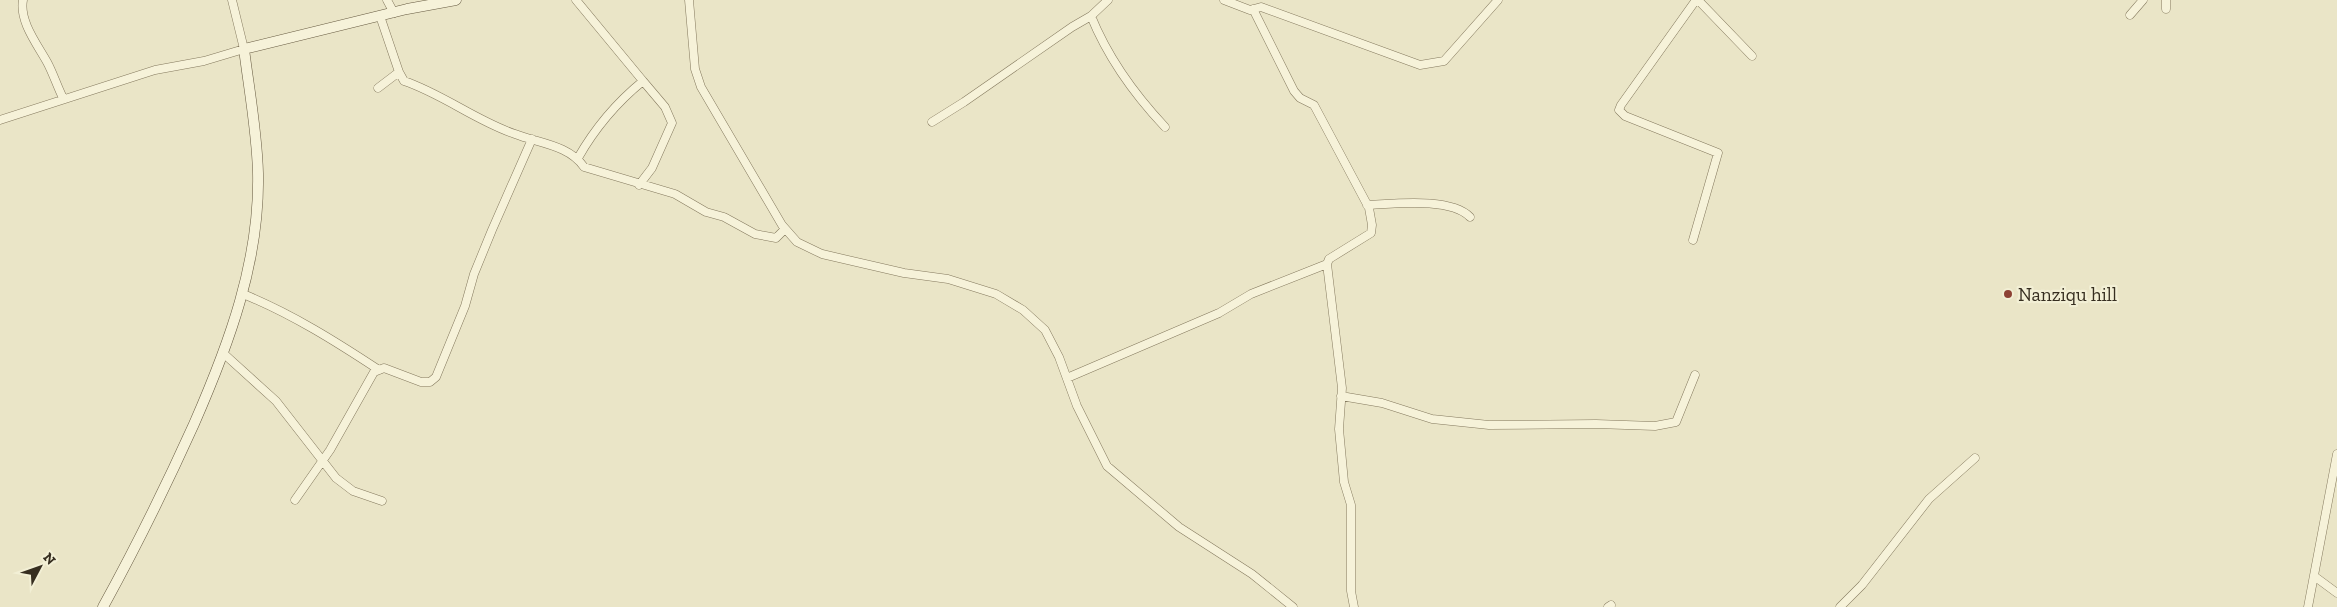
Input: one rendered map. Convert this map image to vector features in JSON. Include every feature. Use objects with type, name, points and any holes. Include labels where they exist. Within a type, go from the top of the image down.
[{"type":"street","points":[[23,0],[23,12],[33,39],[47,62],[63,98]]},
{"type":"street","points":[[104,607],[168,483],[223,352],[243,294],[255,222],[258,172],[244,49],[232,0]]},
{"type":"street","points":[[387,0],[394,12]]},
{"type":"street","points":[[0,120],[63,98],[155,70],[204,61],[244,49],[394,12],[456,0]]},
{"type":"street","points":[[576,0],[665,107],[672,123],[652,168],[639,185]]},
{"type":"street","points":[[689,0],[695,69],[701,87],[786,229],[798,242],[822,254],[904,273],[948,279],[996,294],[1023,310],[1045,330],[1060,357],[1077,406],[1107,466],[1179,528],[1252,574],[1293,607]]},
{"type":"street","points":[[932,122],[1091,16],[1108,0]]},
{"type":"street","points":[[1224,0],[1250,10],[1257,6],[1420,65],[1444,61],[1498,0]]},
{"type":"street","points":[[1693,240],[1718,153],[1625,116],[1619,110],[1697,0],[1752,56]]},
{"type":"street","points":[[2130,15],[2143,0]]},
{"type":"street","points":[[2166,0],[2166,9]]},
{"type":"street","points":[[1257,6],[1294,91],[1300,98],[1314,106],[1367,205],[1372,225],[1370,232],[1329,259],[1328,264],[1342,396],[1339,429],[1344,482],[1351,505],[1351,591],[1354,607]]},
{"type":"street","points":[[380,16],[399,72],[404,81],[420,86],[465,109],[489,124],[563,150],[578,158],[584,167],[639,185],[675,194],[706,212],[724,217],[755,234],[776,238],[786,229]]},
{"type":"street","points":[[1091,16],[1131,88],[1165,127]]},
{"type":"street","points":[[378,88],[399,72]]},
{"type":"street","points":[[578,158],[600,124],[626,95],[643,81]]},
{"type":"street","points":[[295,500],[322,460],[374,372],[384,368],[421,382],[430,382],[436,377],[465,306],[474,274],[532,139]]},
{"type":"street","points":[[1367,205],[1421,203],[1452,207],[1470,217]]},
{"type":"street","points":[[1067,378],[1219,313],[1251,294],[1328,264]]},
{"type":"street","points":[[243,294],[276,308],[325,335],[379,370]]},
{"type":"street","points":[[223,352],[276,401],[336,478],[353,492],[382,501]]},
{"type":"street","points":[[1342,396],[1382,403],[1432,420],[1489,426],[1596,424],[1654,426],[1676,422],[1695,375]]},
{"type":"street","points":[[2308,607],[2337,454]]},
{"type":"street","points":[[1840,607],[1862,585],[1929,499],[1975,458]]},
{"type":"street","points":[[2314,576],[2337,594]]},
{"type":"place","name":"Nanziqu hill","points":[[2008,294]]}]
